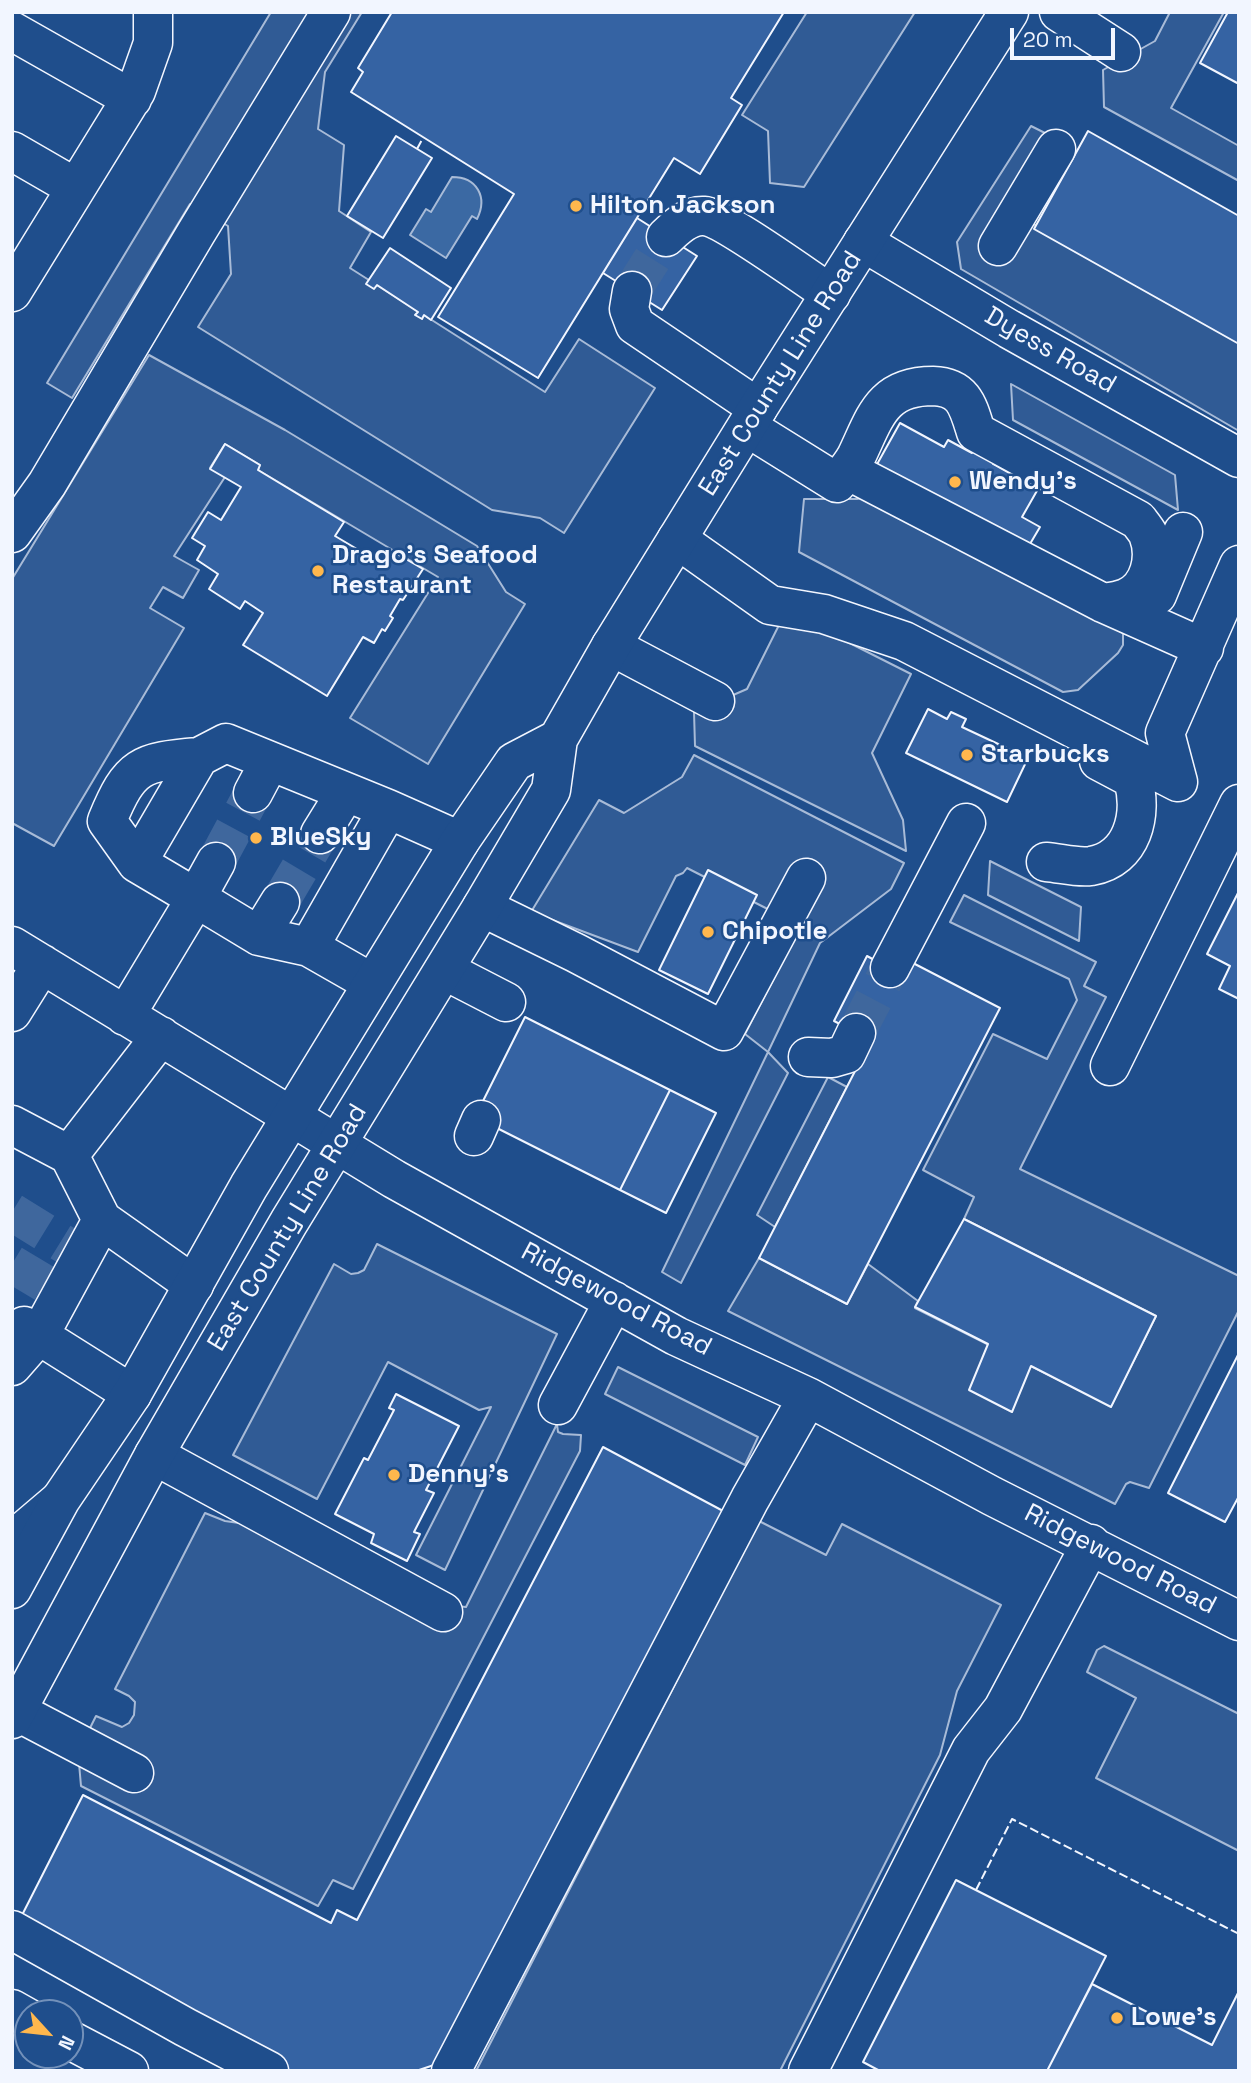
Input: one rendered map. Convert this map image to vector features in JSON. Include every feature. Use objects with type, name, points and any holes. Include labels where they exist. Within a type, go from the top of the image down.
[{"type":"main road","points":[[16,278],[132,99],[153,43],[153,12]]},
{"type":"main road","points":[[12,533],[47,484],[331,12]]},
{"type":"main road","name":"East County Line Road","points":[[14,1715],[154,1455],[337,1144],[551,790],[558,738],[611,646],[1009,12]]},
{"type":"main road","points":[[1059,12],[1121,52]]},
{"type":"main road","points":[[12,31],[132,99]]},
{"type":"main road","points":[[998,246],[1056,149]]},
{"type":"main road","points":[[12,151],[76,188]]},
{"type":"main road","points":[[666,237],[689,218],[705,215],[727,225],[831,294]]},
{"type":"main road","name":"Dyess Road","points":[[863,242],[1239,458]]},
{"type":"main road","points":[[632,291],[629,309],[635,325],[753,418],[842,476],[1145,623],[1204,648]]},
{"type":"main road","points":[[842,476],[855,460],[874,416],[892,397],[915,386],[948,387],[967,403],[976,432],[1138,520],[1148,534],[1150,573],[1141,589],[1126,598],[1103,603]]},
{"type":"main road","points":[[1145,623],[1184,532]]},
{"type":"main road","points":[[677,539],[770,605],[824,614],[904,640],[1178,782],[1165,733],[1239,565]]},
{"type":"main road","points":[[880,632],[961,691],[1133,779],[1139,797],[1137,818],[1122,850],[1107,860],[1089,866],[1046,862]]},
{"type":"main road","points":[[611,646],[715,701]]},
{"type":"main road","name":"East County Line Road","points":[[12,1589],[61,1499],[132,1394],[248,1186],[460,841],[514,762],[558,738]]},
{"type":"main road","points":[[372,983],[309,947],[260,936],[137,863],[107,821],[116,798],[129,777],[143,766],[163,760],[199,757],[226,743],[262,777],[346,792],[460,841]]},
{"type":"main road","points":[[137,863],[199,757]]},
{"type":"main road","points":[[320,834],[346,792]]},
{"type":"main road","points":[[1110,1066],[1239,804]]},
{"type":"main road","points":[[309,947],[388,808]]},
{"type":"main road","points":[[890,968],[966,823]]},
{"type":"main road","points":[[125,1016],[216,862]]},
{"type":"main road","points":[[482,907],[724,1031],[806,878]]},
{"type":"main road","points":[[260,936],[280,902]]},
{"type":"main road","points":[[12,1012],[27,955]]},
{"type":"main road","name":"Ridgewood Road","points":[[27,955],[394,1179],[676,1336],[808,1397],[992,1496],[1239,1621]]},
{"type":"main road","points":[[444,970],[506,1002]]},
{"type":"main road","points":[[808,1057],[832,1058],[846,1054],[856,1033]]},
{"type":"main road","points":[[69,1155],[161,1035]]},
{"type":"main road","points":[[12,1125],[69,1155],[102,1220],[194,1284]]},
{"type":"main road","points":[[12,1366],[75,1250],[102,1220]]},
{"type":"main road","points":[[558,1405],[614,1301]]},
{"type":"main road","points":[[32,1330],[132,1394]]},
{"type":"main road","points":[[451,2071],[743,1511],[808,1397]]},
{"type":"main road","points":[[154,1455],[443,1612]]},
{"type":"main road","points":[[12,1547],[19,1535],[61,1499]]},
{"type":"main road","points":[[808,2071],[971,1750],[1003,1709],[1091,1544]]},
{"type":"main road","points":[[14,1715],[134,1773]]},
{"type":"main road","points":[[12,1930],[185,2027],[270,2071]]},
{"type":"main road","points":[[84,2047],[129,2071]]},
{"type":"shaded area","points":[[271,12],[362,12],[325,72],[318,129],[344,145],[339,211],[371,232],[350,268],[545,392],[579,339],[655,388],[564,533],[540,518],[492,510],[198,327],[231,274],[228,226],[190,204],[72,398],[47,383]]},
{"type":"shaded area","points":[[807,12],[915,12],[804,187],[770,183],[768,131],[742,115]]},
{"type":"shaded area","points":[[1170,12],[1224,12],[1171,108],[1239,146],[1239,181],[1104,107],[1103,70],[1155,41]]},
{"type":"shaded area","points":[[1031,126],[1053,137],[1000,219],[1036,225],[1239,338],[1239,431],[961,269],[957,242]]},
{"type":"shaded area","points":[[452,177],[474,184],[481,196],[481,203],[477,219],[472,216],[446,258],[410,235],[426,209],[431,212]]},
{"type":"shaded area","points":[[149,355],[285,430],[477,546],[506,592],[525,604],[428,764],[350,718],[438,577],[258,470],[260,465],[225,444],[210,468],[225,477],[174,556],[199,570],[183,598],[163,587],[150,608],[184,628],[54,846],[12,823],[12,579]]},
{"type":"shaded area","points":[[1011,384],[1175,475],[1178,510],[1013,420]]},
{"type":"shaded area","points":[[869,496],[1123,633],[1123,645],[1118,653],[1078,690],[1063,692],[799,552],[804,499],[857,499]]},
{"type":"shaded area","points":[[794,615],[911,674],[872,753],[903,820],[906,851],[695,746],[694,712],[747,689],[782,619]]},
{"type":"shaded area","points":[[694,755],[904,863],[891,889],[820,943],[768,1052],[745,1034],[801,926],[687,868],[676,876],[638,952],[531,912],[599,800],[624,813],[682,777]]},
{"type":"shaded area","points":[[990,861],[1081,907],[1079,941],[988,895]]},
{"type":"shaded area","points":[[964,895],[1096,962],[1084,986],[1106,997],[1020,1169],[1239,1276],[1239,1310],[1149,1488],[1130,1482],[1126,1484],[1115,1504],[728,1311],[759,1258],[847,1304],[868,1264],[918,1301],[915,1308],[1111,1406],[1156,1316],[964,1219],[974,1197],[923,1170],[993,1034],[1047,1059],[1077,1000],[1069,979],[950,922]]},
{"type":"shaded area","points":[[768,1052],[788,1073],[681,1283],[662,1272]]},
{"type":"shaded area","points":[[828,1077],[847,1087],[775,1227],[757,1215]]},
{"type":"shaded area","points":[[377,1244],[557,1334],[445,1570],[416,1555],[491,1407],[479,1410],[388,1362],[317,1499],[233,1455],[334,1264],[351,1274],[358,1273],[364,1270]]},
{"type":"shaded area","points":[[618,1367],[758,1437],[745,1465],[605,1394]]},
{"type":"shaded area","points":[[557,1424],[558,1432],[581,1435],[580,1451],[353,1889],[333,1880],[318,1906],[81,1786],[78,1752],[96,1716],[122,1727],[129,1723],[134,1715],[135,1702],[115,1689],[205,1513],[225,1521],[288,1530],[421,1603],[466,1607]]},
{"type":"shaded area","points":[[759,1521],[826,1555],[842,1524],[1001,1605],[957,1691],[940,1755],[780,2071],[476,2071]]},
{"type":"shaded area","points":[[1104,1646],[1239,1714],[1239,1851],[1096,1778],[1136,1698],[1087,1672],[1097,1650]]},
{"type":"building","name":"Hilton Jackson","points":[[392,12],[784,12],[731,98],[742,105],[700,174],[674,158],[538,378],[438,317],[514,194],[351,92],[363,72],[358,68]]},
{"type":"building","points":[[1228,12],[1239,12],[1239,84],[1200,63]]},
{"type":"building","points":[[1088,131],[1239,216],[1239,344],[1034,229]]},
{"type":"building","points":[[396,136],[432,158],[383,238],[347,216]]},
{"type":"building","points":[[637,218],[697,256],[662,310],[603,273]]},
{"type":"building","points":[[390,248],[451,288],[431,320],[424,315],[422,319],[415,315],[418,312],[377,285],[374,289],[366,284]]},
{"type":"building","name":"Wendy's","points":[[900,423],[944,447],[948,440],[972,453],[974,450],[1038,489],[1022,517],[1040,527],[1027,549],[871,475]]},
{"type":"building","name":"Drago's Seafood Restaurant","points":[[225,444],[260,465],[258,470],[344,522],[335,536],[384,565],[392,551],[423,569],[403,600],[400,599],[385,631],[382,629],[374,643],[363,637],[327,696],[243,645],[263,613],[245,601],[240,609],[209,589],[218,574],[197,560],[205,546],[192,538],[208,512],[221,520],[241,487],[210,469]]},
{"type":"building","name":"Starbucks","points":[[928,709],[947,719],[951,712],[966,719],[962,727],[1028,758],[1007,802],[906,753]]},
{"type":"building","name":"Chipotle","points":[[708,870],[757,895],[708,994],[659,970]]},
{"type":"building","points":[[1239,891],[1239,999],[1219,989],[1230,966],[1207,954]]},
{"type":"building","points":[[867,956],[904,976],[911,962],[1000,1008],[847,1304],[759,1258],[871,1040],[834,1021]]},
{"type":"building","points":[[525,1017],[670,1090],[620,1190],[475,1117]]},
{"type":"building","points":[[670,1090],[716,1113],[666,1213],[620,1190]]},
{"type":"building","points":[[964,1219],[1156,1316],[1111,1407],[1031,1366],[1012,1412],[969,1390],[988,1344],[915,1307]]},
{"type":"building","points":[[1239,1353],[1239,1496],[1225,1522],[1168,1493]]},
{"type":"building","name":"Denny's","points":[[396,1394],[459,1426],[426,1490],[434,1493],[414,1532],[420,1534],[407,1561],[371,1543],[374,1534],[335,1514],[364,1458],[368,1460],[394,1410],[389,1408]]},
{"type":"building","points":[[603,1447],[725,1512],[440,2063],[416,2071],[286,2071],[18,1923],[83,1795],[331,1923],[337,1910],[357,1920]]},
{"type":"building","points":[[956,1880],[1106,1956],[1047,2071],[880,2071],[863,2062]]},
{"type":"building","name":"Lowe's","points":[[1092,1984],[1212,2045],[1239,1991],[1239,2071],[1047,2071]]},
{"type":"tunnel","points":[[632,291],[666,237]]},
{"type":"tunnel","points":[[216,862],[253,793]]},
{"type":"tunnel","points":[[280,902],[320,834]]},
{"type":"tunnel","points":[[856,1033],[890,968]]},
{"type":"tunnel","points":[[12,1212],[67,1246]]},
{"type":"tunnel","points":[[12,1264],[47,1285]]},
{"type":"fence","points":[[417,149],[423,138]]},
{"type":"fence","points":[[976,1890],[1012,1819],[1239,1934]]},
{"type":"place","name":"Hilton Jackson","points":[[576,206]]},
{"type":"place","name":"Wendy's","points":[[955,482]]},
{"type":"place","name":"Drago's Seafood Restaurant","points":[[318,571]]},
{"type":"place","name":"Starbucks","points":[[967,755]]},
{"type":"place","name":"BlueSky","points":[[256,838]]},
{"type":"place","name":"Chipotle","points":[[708,932]]},
{"type":"place","name":"Denny's","points":[[394,1475]]},
{"type":"place","name":"Lowe's","points":[[1117,2018]]}]
